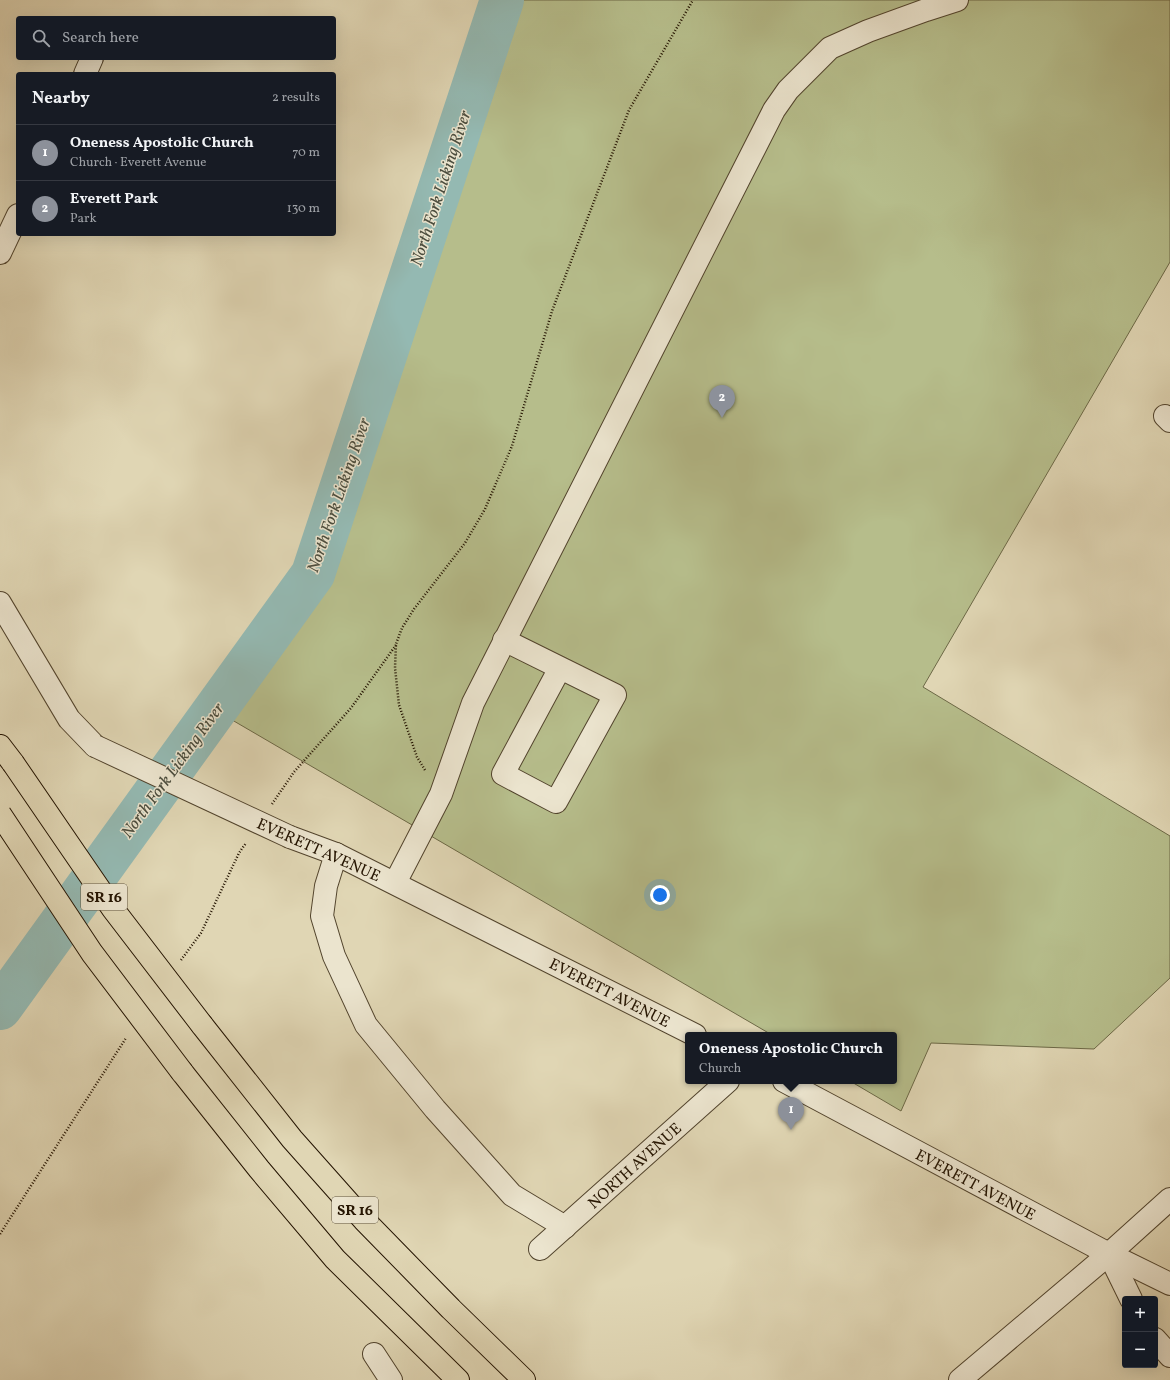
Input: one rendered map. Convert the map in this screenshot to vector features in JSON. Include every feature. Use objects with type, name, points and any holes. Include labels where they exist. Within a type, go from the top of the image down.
[{"type":"highway","name":"SR 16","points":[[0,746],[113,909],[292,1139],[364,1220],[451,1309],[524,1380]]},
{"type":"highway","name":"SR 16","points":[[0,814],[92,953],[182,1072],[259,1169],[335,1259],[458,1380]]},
{"type":"street","points":[[395,883],[441,794],[473,703],[774,110],[788,90],[830,48],[875,29],[957,0]]},
{"type":"street","points":[[86,72],[91,60]]},
{"type":"street","points":[[0,253],[16,219]]},
{"type":"street","name":"EVERETT AVENUE","points":[[0,603],[69,719],[95,746],[290,837],[336,854],[689,1032]]},
{"type":"street","points":[[504,640],[616,695],[556,802],[503,774],[560,668]]},
{"type":"street","points":[[336,854],[326,886],[322,916],[334,956],[366,1025],[435,1109],[512,1195],[565,1227]]},
{"type":"street","name":"NORTH AVENUE","points":[[540,1249],[725,1084]]},
{"type":"street","name":"EVERETT AVENUE","points":[[790,1084],[1109,1254],[1170,1284]]},
{"type":"street","points":[[960,1380],[1109,1254],[1170,1199]]},
{"type":"street","points":[[1109,1254],[1130,1296]]},
{"type":"street","points":[[1158,1342],[1170,1356]]},
{"type":"street","points":[[374,1354],[391,1380]]},
{"type":"path","points":[[268,809],[294,772],[351,708],[396,644],[402,628],[414,609],[465,543],[485,509],[512,446],[552,311],[629,110],[693,0]]},
{"type":"path","points":[[396,644],[394,668],[399,705],[417,757],[441,794]]},
{"type":"path","points":[[178,965],[201,933],[239,853],[248,840]]},
{"type":"path","points":[[0,1234],[128,1035]]},
{"type":"green space","points":[[502,0],[1170,0],[1170,262],[923,687],[1170,836],[1170,978],[1094,1049],[931,1043],[901,1111],[855,1084],[897,1084],[897,1032],[767,1032],[215,710],[313,574]]},
{"type":"waterway","name":"North Fork Licking River","points":[[0,1008],[313,574],[502,0]]},
{"type":"place","name":"Everett Park","points":[[722,418]]},
{"type":"place","name":"Oneness Apostolic Church","points":[[791,1130]]}]
